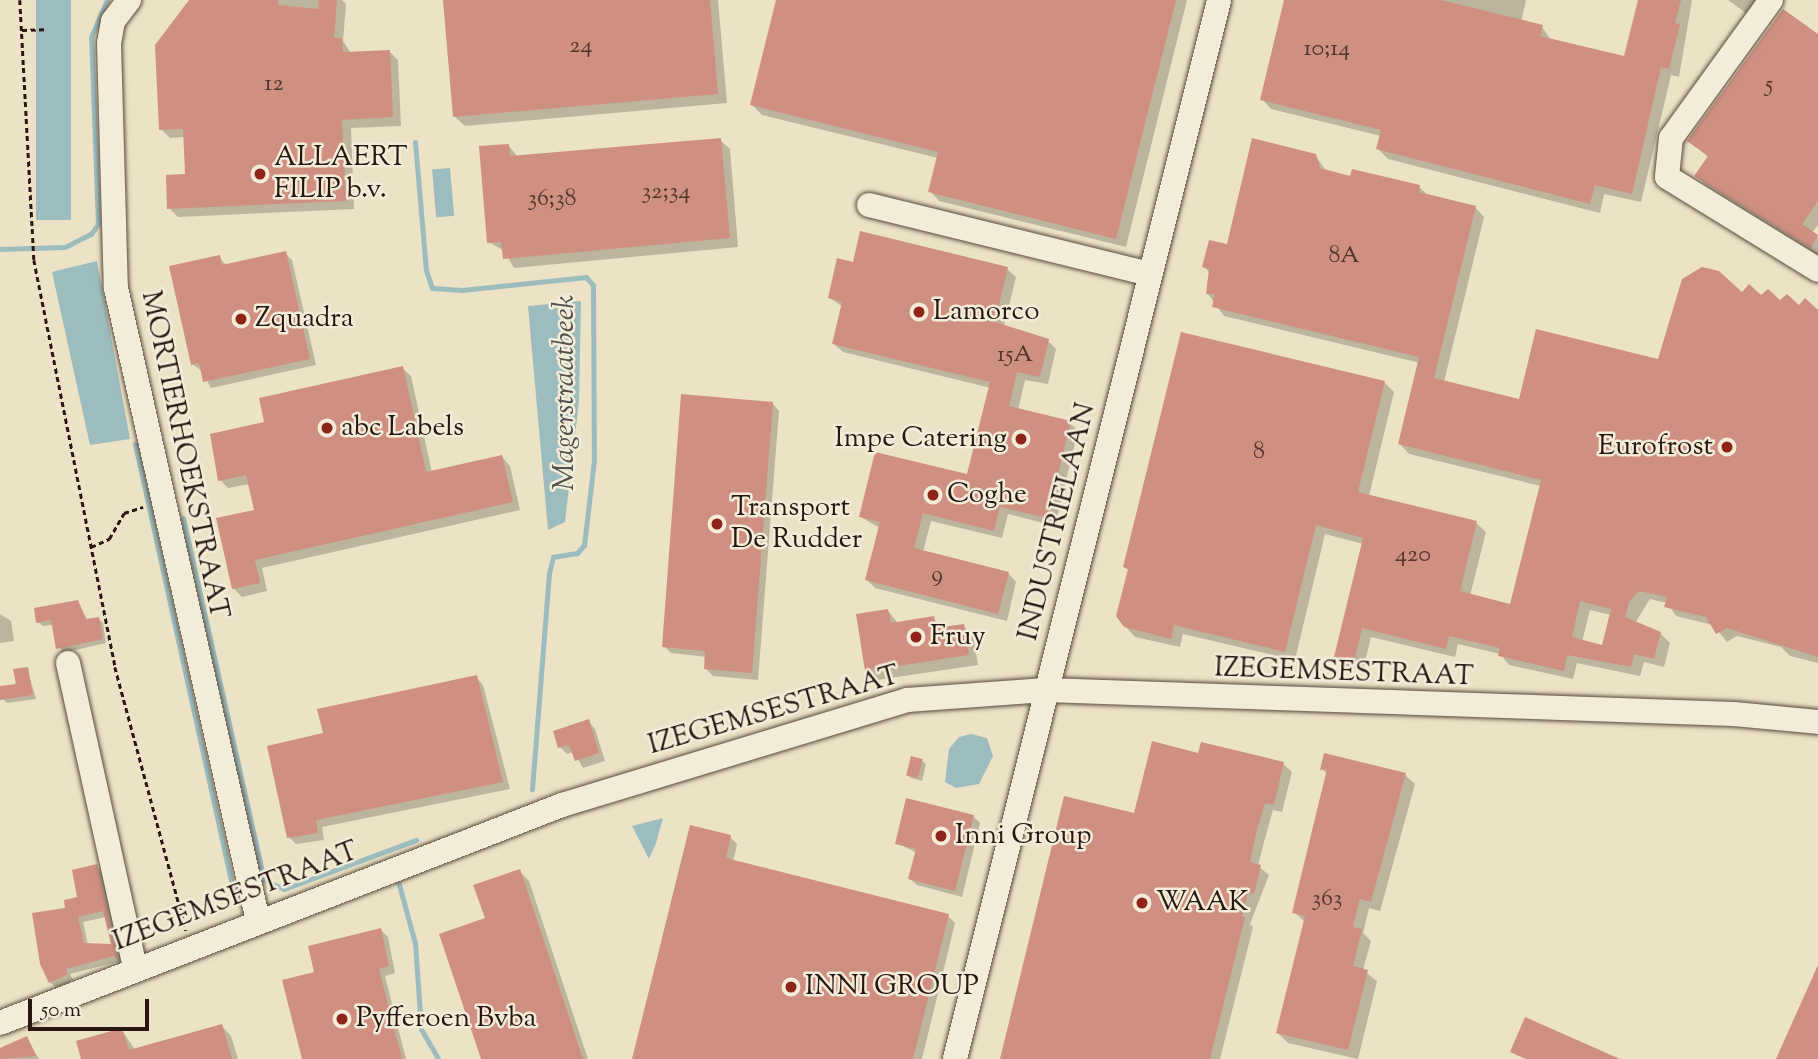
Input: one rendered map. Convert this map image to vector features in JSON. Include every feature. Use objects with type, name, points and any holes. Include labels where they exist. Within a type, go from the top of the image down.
[{"type":"street","name":"MORTIERHOEKSTRAAT","points":[[129,0],[113,21],[109,43],[116,288],[258,921]]},
{"type":"street","name":"INDUSTRIELAAN","points":[[955,1059],[1219,0]]},
{"type":"street","points":[[1771,0],[1671,138],[1667,177],[1818,270]]},
{"type":"street","points":[[869,205],[1150,274]]},
{"type":"street","points":[[68,663],[135,968]]},
{"type":"street","name":"IZEGEMSESTRAAT","points":[[0,1023],[135,968],[562,805],[834,719],[907,700],[1046,690],[1734,713],[1818,722]]},
{"type":"path","points":[[20,0],[33,260],[129,725],[172,890],[192,947]]},
{"type":"path","points":[[22,30],[46,29]]},
{"type":"path","points":[[91,547],[109,539],[124,513],[142,507]]},
{"type":"water","points":[[36,0],[71,0],[71,220],[36,220]]},
{"type":"water","points":[[450,168],[454,216],[436,217],[432,170]]},
{"type":"water","points":[[97,261],[130,439],[90,445],[52,272]]},
{"type":"water","points":[[581,301],[579,401],[565,522],[548,530],[528,306]]},
{"type":"water","points":[[971,734],[987,738],[993,756],[979,784],[956,788],[945,782],[949,749],[959,737]]},
{"type":"water","points":[[663,818],[656,843],[649,859],[632,826]]},
{"type":"building","points":[[189,0],[278,0],[278,5],[318,9],[319,0],[337,0],[334,38],[342,38],[343,52],[390,50],[393,117],[342,120],[346,201],[167,209],[166,175],[185,174],[183,129],[159,130],[155,45]]},
{"type":"building","points":[[443,0],[710,0],[718,94],[453,117]]},
{"type":"building","points":[[776,0],[1176,0],[1116,239],[928,192],[938,152],[750,105]]},
{"type":"building","points":[[1284,0],[1441,0],[1543,25],[1540,36],[1624,56],[1638,0],[1681,0],[1675,23],[1680,24],[1669,69],[1661,67],[1632,194],[1595,185],[1590,204],[1376,149],[1381,130],[1260,100]]},
{"type":"building","points":[[1783,9],[1818,34],[1818,201],[1802,224],[1818,235],[1811,248],[1694,176],[1708,156],[1687,141]]},
{"type":"building","points":[[721,138],[730,238],[503,259],[501,242],[487,243],[479,146],[509,144],[510,156]]},
{"type":"building","points":[[1252,138],[1316,154],[1320,168],[1350,176],[1352,169],[1420,185],[1419,192],[1476,206],[1434,378],[1519,399],[1536,329],[1658,359],[1682,279],[1702,267],[1719,271],[1742,292],[1749,284],[1761,295],[1768,289],[1780,300],[1787,294],[1799,305],[1805,298],[1818,310],[1818,657],[1727,628],[1716,634],[1706,617],[1664,607],[1667,597],[1639,591],[1629,602],[1625,617],[1661,632],[1654,659],[1634,654],[1631,667],[1567,655],[1564,671],[1498,656],[1500,648],[1449,636],[1446,649],[1362,628],[1354,662],[1334,657],[1363,538],[1316,525],[1285,652],[1174,625],[1171,639],[1124,627],[1116,616],[1128,569],[1123,567],[1181,332],[1385,381],[1358,492],[1477,521],[1460,591],[1510,604],[1541,480],[1398,444],[1419,357],[1212,307],[1215,294],[1206,294],[1209,269],[1202,267],[1209,240],[1227,244]],"holes":[[[1580,601],[1611,609],[1602,645],[1572,637]]]},
{"type":"building","points":[[860,231],[1008,267],[995,322],[1049,339],[1040,377],[1017,372],[1009,406],[1071,421],[1047,518],[1000,507],[994,531],[923,513],[914,548],[1009,572],[998,614],[865,580],[880,522],[859,517],[875,452],[967,474],[990,382],[832,344],[842,302],[828,298],[837,258],[853,262]]},
{"type":"building","name":"Zquadra","points":[[286,251],[310,359],[203,382],[199,363],[191,365],[169,266],[220,255],[222,265]]},
{"type":"building","points":[[403,366],[426,472],[502,455],[513,502],[255,560],[260,583],[232,589],[216,518],[254,510],[246,475],[218,481],[210,434],[264,422],[259,398]]},
{"type":"building","name":"Transport De Rudder","points":[[681,394],[773,402],[752,673],[704,669],[705,651],[662,647]]},
{"type":"building","points":[[78,600],[86,619],[99,617],[103,639],[56,649],[51,620],[36,623],[34,608]]},
{"type":"building","points":[[888,609],[891,623],[934,616],[936,628],[964,624],[969,655],[865,671],[856,614]]},
{"type":"building","points":[[28,667],[33,695],[0,700],[0,686],[16,684],[13,669]]},
{"type":"building","points":[[477,675],[503,782],[316,820],[318,833],[287,838],[267,746],[323,733],[317,709]]},
{"type":"building","points":[[589,719],[599,753],[575,761],[569,745],[558,748],[553,731]]},
{"type":"building","name":"WAAK","points":[[1152,741],[1198,753],[1201,742],[1284,762],[1274,805],[1265,803],[1256,833],[1250,862],[1261,865],[1254,894],[1248,892],[1242,917],[1245,917],[1210,1059],[1000,1059],[1064,796],[1134,813]]},
{"type":"building","points":[[1324,753],[1406,773],[1371,902],[1360,899],[1353,927],[1362,929],[1353,966],[1368,970],[1348,1050],[1276,1033],[1305,916],[1292,913],[1327,769],[1320,770]]},
{"type":"building","points":[[911,756],[923,759],[918,778],[906,775]]},
{"type":"building","points":[[906,798],[974,815],[955,891],[908,879],[916,849],[895,844]]},
{"type":"building","name":"INNI GROUP","points":[[690,825],[731,835],[726,858],[949,914],[913,1059],[632,1059]]},
{"type":"building","points":[[97,864],[118,960],[114,956],[66,969],[68,974],[49,983],[40,964],[32,913],[65,908],[64,900],[77,897],[72,870]],"holes":[[[103,911],[111,944],[84,943],[78,917]]]},
{"type":"building","points":[[520,869],[583,1059],[481,1059],[439,934],[485,918],[473,885]]},
{"type":"building","name":"Pyfferoen Bvba","points":[[381,928],[389,966],[379,969],[402,1059],[302,1059],[282,980],[314,972],[308,946]]},
{"type":"building","points":[[1818,965],[1818,1059],[1776,1059]]},
{"type":"building","points":[[1525,1017],[1620,1059],[1526,1059],[1510,1052]]},
{"type":"building","points":[[222,1024],[232,1059],[81,1059],[76,1041],[122,1028],[129,1050]]},
{"type":"building","points":[[27,1036],[36,1056],[0,1059],[0,1048]]},
{"type":"waterway","points":[[0,249],[65,247],[91,234],[98,224],[91,37],[107,0]]},
{"type":"waterway","name":"Magerstraatbeek","points":[[415,142],[426,270],[432,288],[462,290],[586,277],[593,285],[594,460],[584,545],[577,553],[553,557],[549,573],[532,789]]},
{"type":"waterway","points":[[135,444],[235,897]]},
{"type":"waterway","points":[[183,518],[264,880],[284,889],[416,840]]},
{"type":"waterway","name":"Magerstraatbeek","points":[[398,881],[415,943],[421,1029],[438,1059]]},
{"type":"place","name":"ALLAERT FILIP b.v.","points":[[260,174]]},
{"type":"place","name":"Lamorco","points":[[919,312]]},
{"type":"place","name":"Zquadra","points":[[241,319]]},
{"type":"place","name":"abc Labels","points":[[327,428]]},
{"type":"place","name":"Impe Catering","points":[[1021,439]]},
{"type":"place","name":"Eurofrost","points":[[1727,447]]},
{"type":"place","name":"Coghe","points":[[933,495]]},
{"type":"place","name":"Transport De Rudder","points":[[717,524]]},
{"type":"place","name":"Fruy","points":[[916,637]]},
{"type":"place","name":"Inni Group","points":[[941,836]]},
{"type":"place","name":"WAAK","points":[[1142,903]]},
{"type":"place","name":"INNI GROUP","points":[[791,987]]},
{"type":"place","name":"Pyfferoen Bvba","points":[[342,1019]]}]
